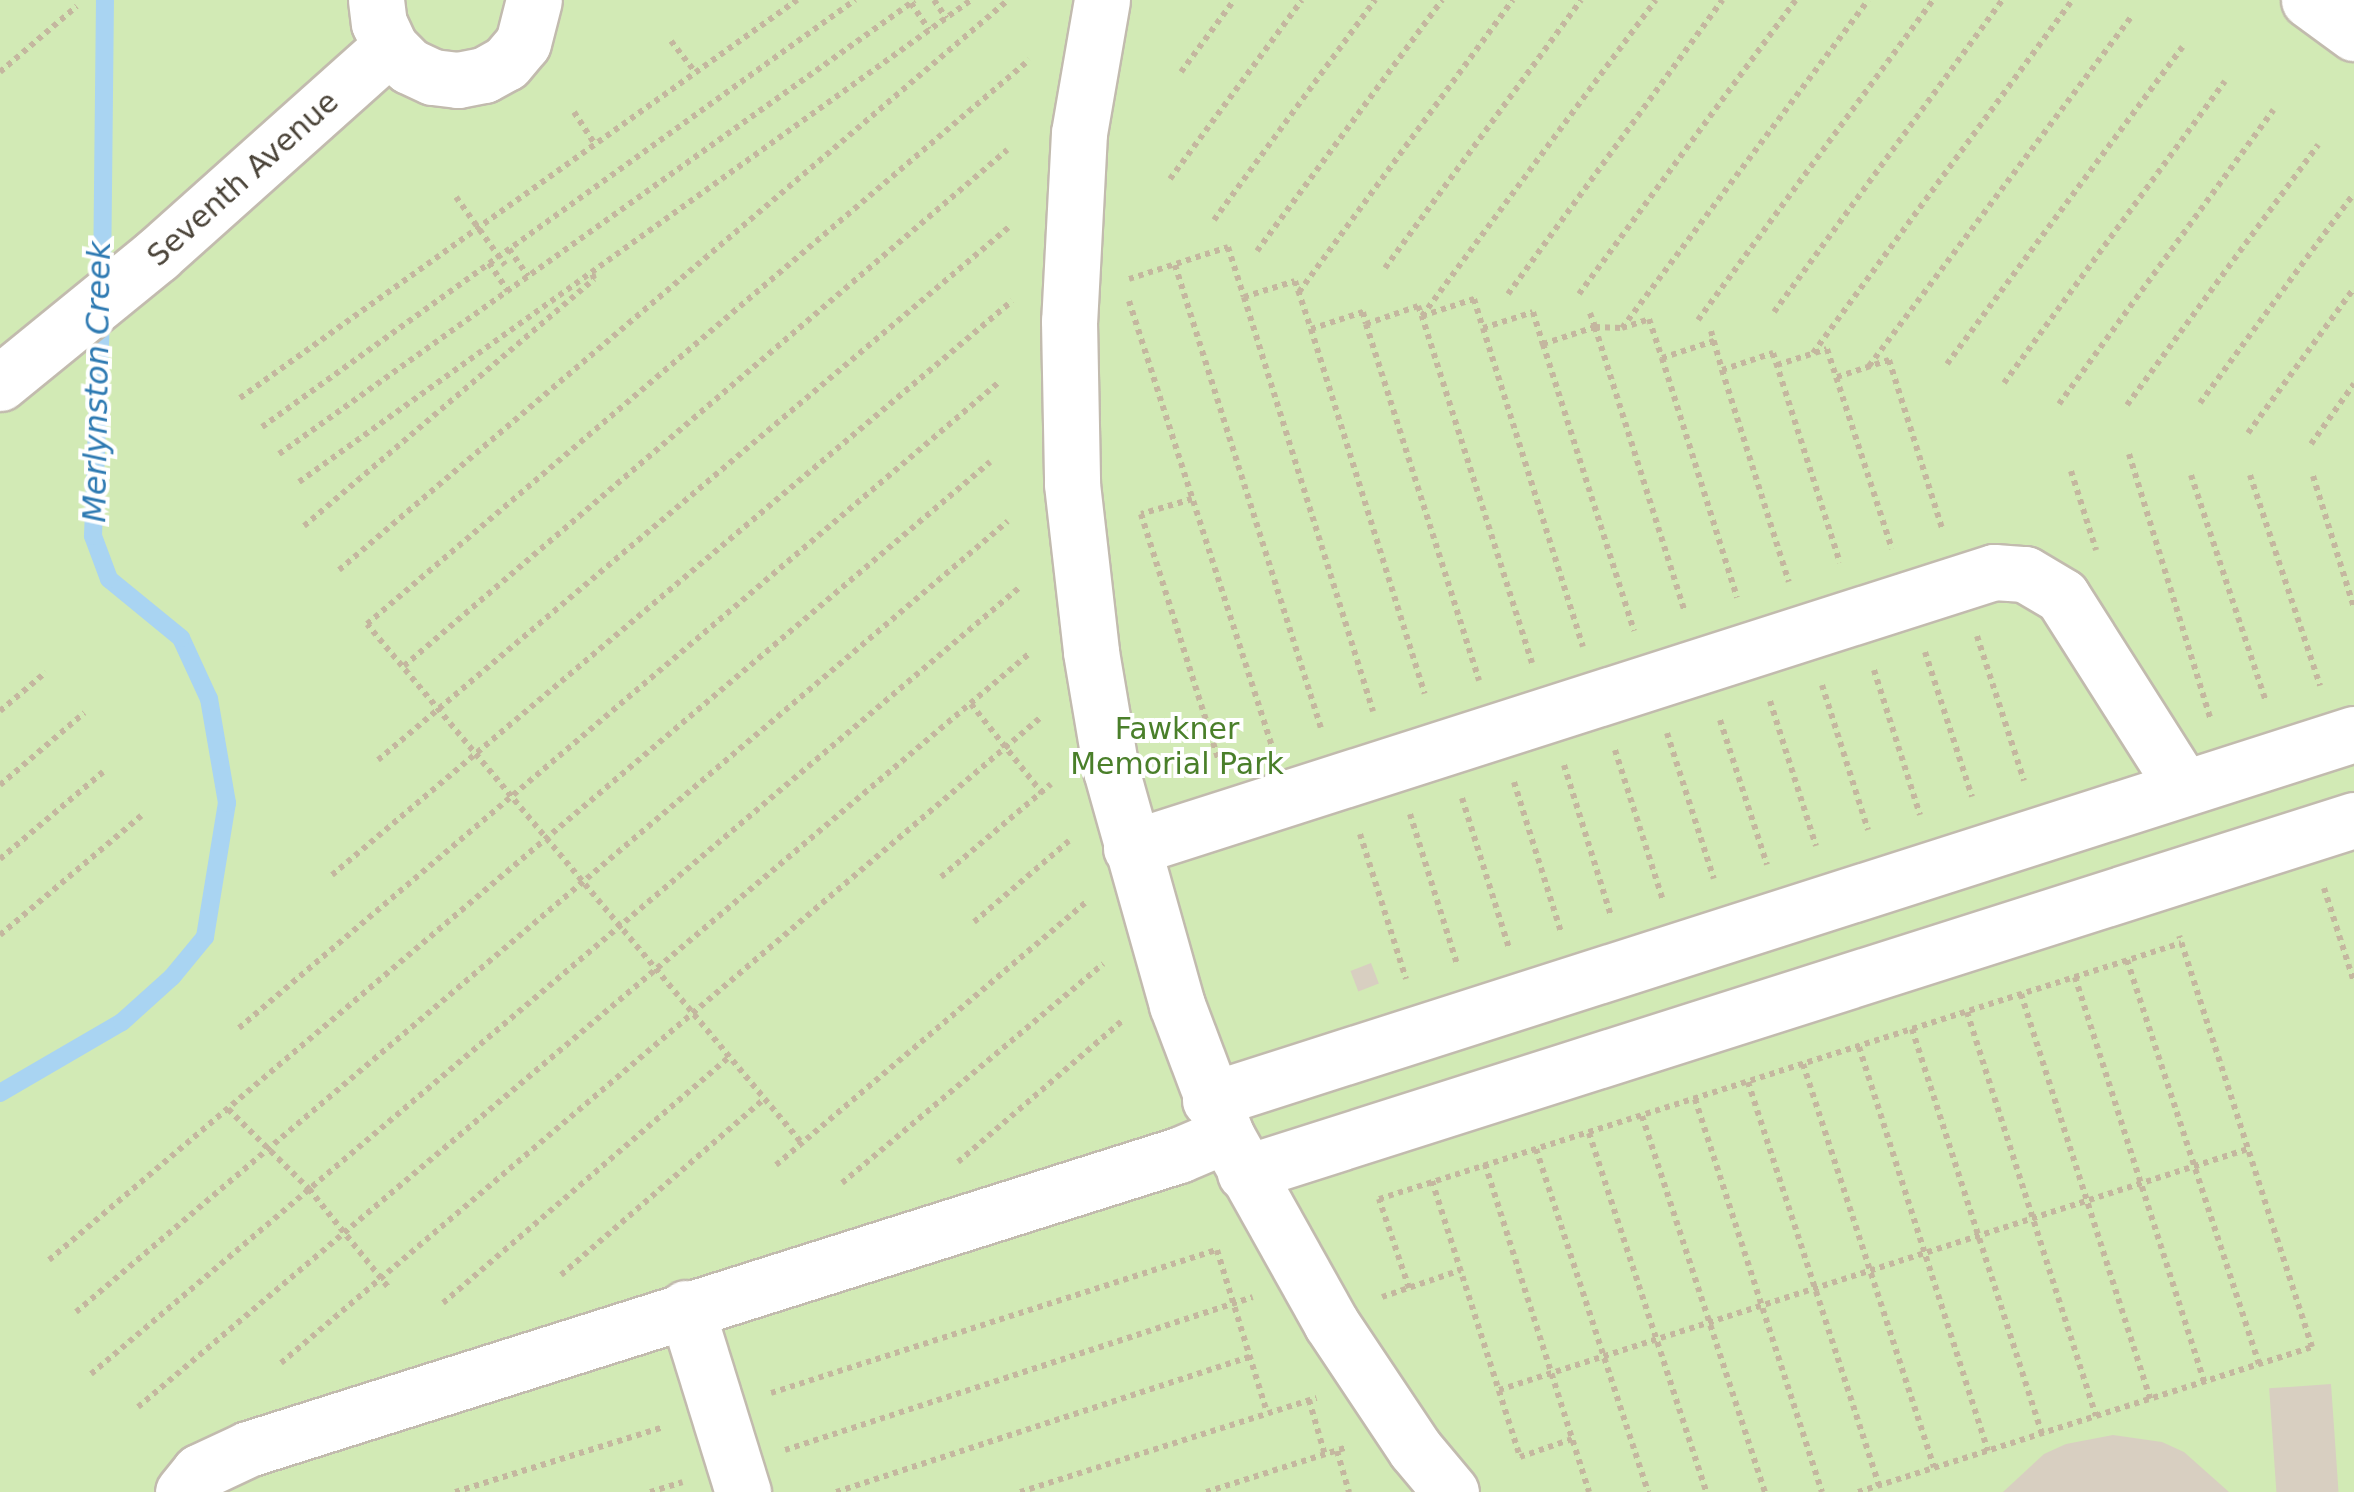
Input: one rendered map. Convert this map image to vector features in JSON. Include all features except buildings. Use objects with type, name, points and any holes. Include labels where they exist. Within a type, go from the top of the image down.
[{"type":"lane","points":[[383,24],[409,66],[433,77],[458,80],[484,76],[506,62],[523,43],[534,0]]},
{"type":"lane","points":[[1102,0],[1080,133],[1070,297],[1076,522],[1108,753],[1131,848],[1227,1136],[1327,1315],[1402,1430],[1451,1492]]},
{"type":"lane","points":[[2309,0],[2354,32]]},
{"type":"lane","name":"Seventh Avenue","points":[[0,383],[158,255],[383,24]]},
{"type":"lane","points":[[1131,848],[1994,572],[2025,574],[2062,596],[2184,788]]},
{"type":"lane","points":[[182,1492],[199,1472],[248,1449],[1179,1155],[2184,788],[2354,734]]},
{"type":"lane","points":[[1227,1136],[1414,1120],[2331,827]]},
{"type":"lane","points":[[686,1308],[739,1479]]},
{"type":"path","points":[[240,398],[797,0]]},
{"type":"path","points":[[262,426],[855,0]]},
{"type":"path","points":[[934,0],[946,18]]},
{"type":"path","points":[[300,482],[971,0]]},
{"type":"path","points":[[339,570],[1008,0]]},
{"type":"path","points":[[1181,72],[1234,0]]},
{"type":"path","points":[[1170,179],[1302,0]]},
{"type":"path","points":[[1214,220],[1375,0]]},
{"type":"path","points":[[1258,251],[1442,0]]},
{"type":"path","points":[[1298,292],[1513,0]]},
{"type":"path","points":[[1385,268],[1582,0]]},
{"type":"path","points":[[1422,316],[1656,0]]},
{"type":"path","points":[[1508,294],[1722,0]]},
{"type":"path","points":[[1578,294],[1796,0]]},
{"type":"path","points":[[1622,328],[1868,0]]},
{"type":"path","points":[[1698,320],[1934,0]]},
{"type":"path","points":[[1774,312],[2002,0]]},
{"type":"path","points":[[1812,354],[2072,0]]},
{"type":"path","points":[[279,454],[913,2],[929,30]]},
{"type":"path","points":[[0,72],[77,6]]},
{"type":"path","points":[[1868,367],[2134,15]]},
{"type":"path","points":[[670,41],[696,72]]},
{"type":"path","points":[[1947,364],[2182,47]]},
{"type":"path","points":[[800,1141],[367,624],[1028,60]]},
{"type":"path","points":[[2004,384],[2225,81]]},
{"type":"path","points":[[2059,404],[2272,110]]},
{"type":"path","points":[[574,112],[595,144]]},
{"type":"path","points":[[2127,405],[2318,145]]},
{"type":"path","points":[[404,666],[1007,150]]},
{"type":"path","points":[[2200,403],[2354,193]]},
{"type":"path","points":[[456,196],[505,265]]},
{"type":"path","points":[[378,760],[1010,227]]},
{"type":"path","points":[[1070,297],[1228,247],[1244,297],[1444,747],[1561,934]]},
{"type":"path","points":[[509,249],[528,276]]},
{"type":"path","points":[[495,271],[515,258]]},
{"type":"path","points":[[489,264],[508,291]]},
{"type":"path","points":[[1175,264],[1313,789]]},
{"type":"path","points":[[304,526],[594,280],[592,272]]},
{"type":"path","points":[[1122,281],[1192,499],[1313,789]]},
{"type":"path","points":[[1244,297],[1295,281],[1510,950]]},
{"type":"path","points":[[2248,432],[2354,288]]},
{"type":"path","points":[[1422,316],[1474,299],[1573,706],[1612,918]]},
{"type":"path","points":[[332,875],[1012,301]]},
{"type":"path","points":[[1366,324],[1418,306],[1573,706],[1664,901]]},
{"type":"path","points":[[1311,329],[1362,312],[1366,324],[1444,747],[1458,966]]},
{"type":"path","points":[[1483,328],[1533,312],[1716,885]]},
{"type":"path","points":[[1590,313],[1595,328]]},
{"type":"path","points":[[1544,344],[1595,328],[1622,328],[1649,319],[1818,852]]},
{"type":"path","points":[[1711,331],[1722,370],[1773,354],[1922,820]]},
{"type":"path","points":[[1662,358],[1714,341]]},
{"type":"path","points":[[1777,365],[1827,348],[1974,803]]},
{"type":"path","points":[[1837,377],[1889,360],[2026,787]]},
{"type":"path","points":[[239,1028],[998,384]]},
{"type":"path","points":[[2311,444],[2354,384]]},
{"type":"path","points":[[2129,454],[2212,721]]},
{"type":"path","points":[[48,1260],[990,462]]},
{"type":"path","points":[[2191,475],[2266,702]]},
{"type":"path","points":[[2250,475],[2320,686]]},
{"type":"path","points":[[2312,476],[2354,608]]},
{"type":"path","points":[[1192,499],[1140,514],[1236,814]]},
{"type":"path","points":[[76,1312],[1008,521]]},
{"type":"path","points":[[90,1374],[1020,587]]},
{"type":"path","points":[[138,1407],[1032,652]]},
{"type":"path","points":[[0,711],[46,672]]},
{"type":"path","points":[[971,704],[1042,793]]},
{"type":"path","points":[[0,785],[84,714]]},
{"type":"path","points":[[281,1363],[1041,718]]},
{"type":"path","points":[[0,859],[102,772]]},
{"type":"path","points":[[940,877],[1051,784]]},
{"type":"path","points":[[0,935],[140,816]]},
{"type":"path","points":[[2331,827],[2354,982]]},
{"type":"path","points":[[974,922],[1070,841]]},
{"type":"path","points":[[1858,1492],[2312,1347],[2160,882]]},
{"type":"path","points":[[776,1164],[1089,899]]},
{"type":"path","points":[[1409,1288],[1379,1199],[2181,944]]},
{"type":"path","points":[[2128,960],[2260,1364]]},
{"type":"path","points":[[842,1184],[1103,964]]},
{"type":"path","points":[[2074,977],[2204,1382]]},
{"type":"path","points":[[2021,994],[2150,1399]]},
{"type":"path","points":[[1966,1012],[2096,1416]]},
{"type":"path","points":[[948,1170],[1122,1022]]},
{"type":"path","points":[[1912,1029],[2042,1434]]},
{"type":"path","points":[[1858,1046],[1988,1450]]},
{"type":"path","points":[[442,1303],[729,1057]]},
{"type":"path","points":[[1803,1064],[1934,1468]]},
{"type":"path","points":[[1748,1082],[1879,1485]]},
{"type":"path","points":[[561,1275],[764,1099]]},
{"type":"path","points":[[1695,1099],[1822,1492]]},
{"type":"path","points":[[1466,1102],[1588,1492]]},
{"type":"path","points":[[228,1109],[310,1189],[389,1288]]},
{"type":"path","points":[[1642,1116],[1765,1492]]},
{"type":"path","points":[[1414,1120],[1520,1457],[1572,1439]]},
{"type":"path","points":[[1589,1133],[1706,1492]]},
{"type":"path","points":[[1536,1149],[1648,1492]]},
{"type":"path","points":[[1499,1390],[2248,1149]]},
{"type":"path","points":[[455,1492],[1216,1250],[1267,1413]]},
{"type":"path","points":[[1327,1315],[1461,1270]]},
{"type":"path","points":[[650,1492],[739,1479],[1272,1292]]},
{"type":"path","points":[[836,1492],[1250,1357]]},
{"type":"path","points":[[1020,1492],[1369,1380]]},
{"type":"path","points":[[1309,1400],[1324,1455]]},
{"type":"path","points":[[1206,1492],[1402,1430]]},
{"type":"path","points":[[1337,1450],[1348,1492]]},
{"type":"green space","name":"Fawkner Memorial Park","points":[[0,0],[2354,0],[2354,1492],[0,1492]]},
{"type":"waterway","name":"Merlynston Creek","points":[[102,284],[105,0]]},
{"type":"waterway","name":"Merlynston Creek","points":[[0,1093],[122,1022],[172,977],[205,937],[227,803],[209,699],[181,638],[109,579],[93,536],[101,315]]}]
